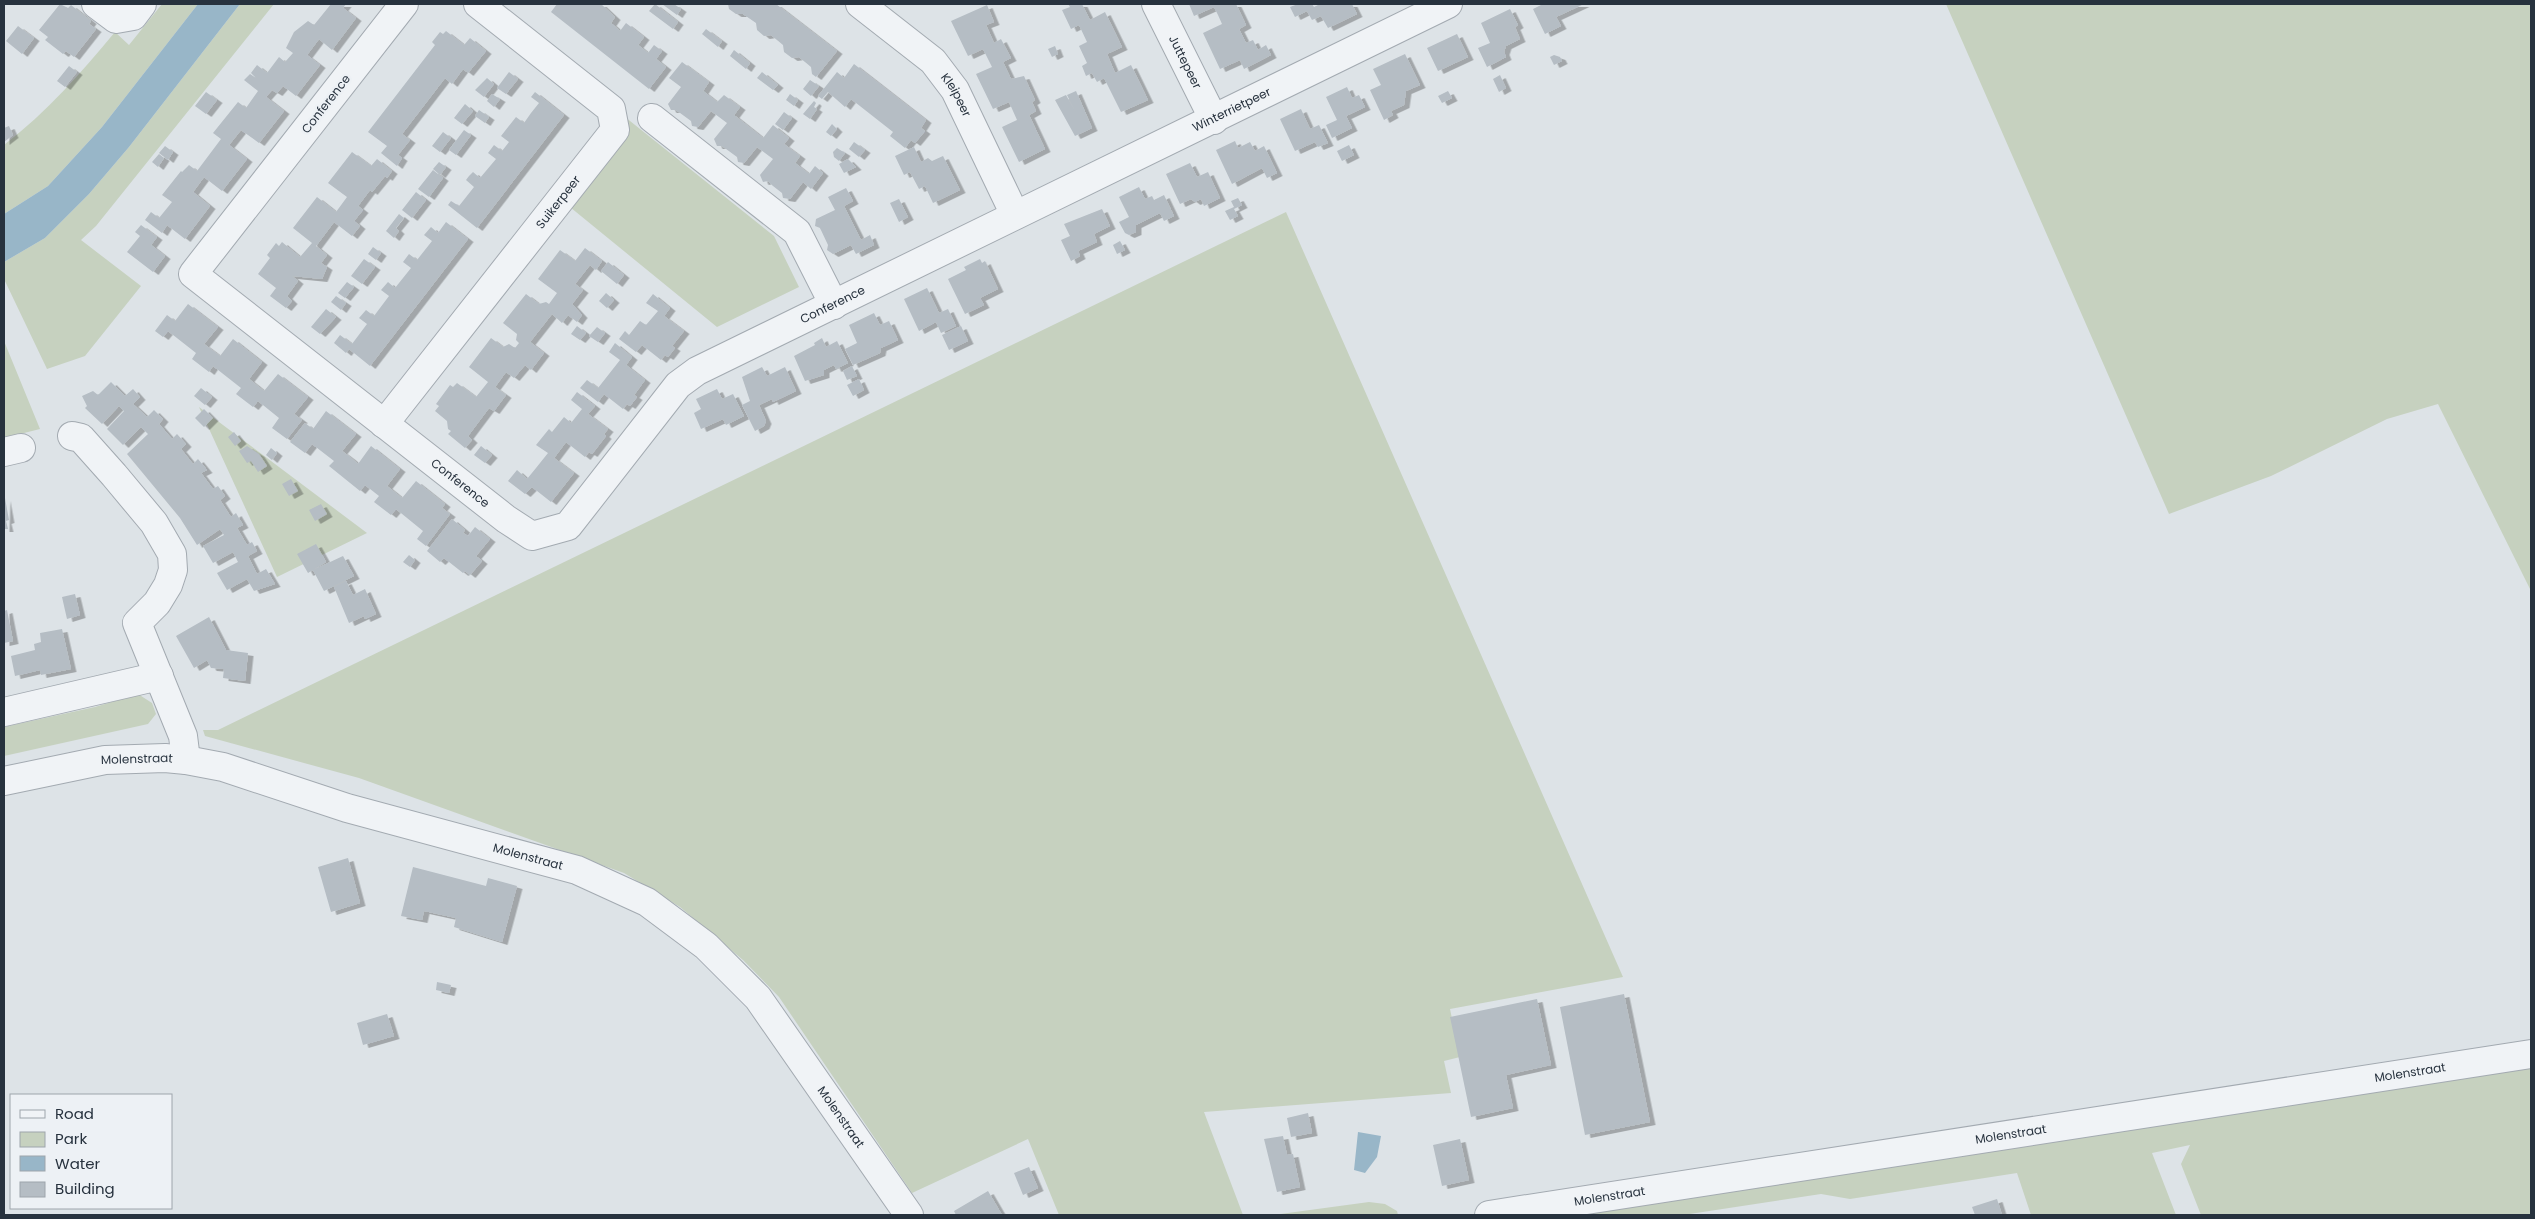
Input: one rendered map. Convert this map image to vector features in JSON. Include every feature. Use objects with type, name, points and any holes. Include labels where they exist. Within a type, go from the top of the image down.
[{"type":"street","points":[[96,4],[116,19],[133,16],[142,4]]},
{"type":"street","name":"Conference","points":[[404,4],[193,274],[506,519],[532,536],[568,526],[678,385],[696,371],[1015,215]]},
{"type":"street","name":"Suikerpeer","points":[[384,424],[615,130],[611,109],[478,4]]},
{"type":"street","name":"Kleipeer","points":[[860,4],[933,61],[955,90],[1015,215]]},
{"type":"street","name":"Juttepeer","points":[[1156,4],[1214,120]]},
{"type":"street","name":"Winterrietpeer","points":[[1015,215],[1214,120],[1412,11],[1448,4]]},
{"type":"street","points":[[652,118],[797,232],[834,305]]},
{"type":"street","points":[[72,436],[81,438],[114,475],[154,523],[172,554],[174,570],[168,585],[157,603],[137,623],[183,736],[186,760]]},
{"type":"street","points":[[4,712],[159,676]]},
{"type":"street","name":"Molenstraat","points":[[4,782],[105,760],[165,758],[186,760],[223,767],[347,808],[577,870],[647,902],[706,946],[758,998],[909,1215]]},
{"type":"street","name":"Molenstraat","points":[[1489,1215],[1812,1167],[2531,1054]]},
{"type":"green space","points":[[162,4],[198,4],[102,127],[48,186],[4,214],[4,145],[63,92],[115,32],[129,45]]},
{"type":"green space","points":[[240,4],[274,4],[96,226],[81,240],[141,286],[85,356],[47,369],[4,279],[4,262],[45,238],[89,194],[129,147]]},
{"type":"green space","points":[[1946,4],[2531,4],[2531,591],[2438,404],[2387,419],[2271,476],[2169,514]]},
{"type":"green space","points":[[625,117],[774,236],[799,287],[717,327],[565,203]]},
{"type":"green space","points":[[1286,212],[1623,977],[1450,1009],[1460,1057],[1444,1061],[1451,1093],[1204,1112],[1243,1215],[1059,1215],[1028,1139],[912,1193],[779,997],[743,960],[680,907],[624,873],[359,778],[205,736],[203,730],[218,730]]},
{"type":"green space","points":[[4,341],[40,429],[4,438]]},
{"type":"green space","points":[[199,407],[367,533],[277,577]]},
{"type":"green space","points":[[138,694],[152,703],[156,714],[148,724],[4,756],[4,727],[95,707]]},
{"type":"green space","points":[[2531,1067],[2531,1215],[2201,1215],[2181,1164],[2190,1145],[2152,1153],[2176,1215],[2031,1215],[2017,1173],[1850,1199],[1821,1194],[1683,1215],[1579,1215]]},
{"type":"green space","points":[[1369,1202],[1385,1204],[1397,1211],[1398,1215],[1273,1215]]},
{"type":"water","points":[[198,4],[240,4],[129,147],[89,194],[45,238],[4,262],[4,214],[48,186],[102,127]]},
{"type":"water","points":[[1358,1132],[1381,1136],[1377,1157],[1365,1173],[1354,1170]]},
{"type":"building","points":[[60,4],[68,8],[71,5],[91,21],[89,24],[96,29],[74,57],[66,51],[63,54],[45,40],[48,37],[39,30]]},
{"type":"building","points":[[331,4],[346,4],[343,8],[356,18],[332,50],[319,39],[307,55],[320,65],[296,96],[283,86],[277,93],[272,90],[266,97],[284,111],[259,143],[241,130],[229,145],[247,159],[222,191],[204,177],[193,192],[210,206],[185,239],[167,225],[162,233],[145,220],[151,212],[159,218],[172,202],[162,195],[181,171],[189,165],[197,171],[221,139],[213,133],[238,102],[246,108],[258,91],[244,80],[250,74],[256,78],[251,73],[257,65],[267,73],[279,57],[285,62],[293,53],[286,48],[294,32],[308,21],[314,25]]},
{"type":"building","points":[[557,4],[601,4],[615,17],[611,23],[620,31],[626,23],[644,37],[638,45],[648,53],[654,45],[662,51],[656,59],[666,67],[649,89],[551,12]]},
{"type":"building","points":[[655,4],[678,22],[673,29],[649,11]]},
{"type":"building","points":[[662,4],[674,4],[681,9],[677,15]]},
{"type":"building","points":[[728,4],[776,4],[837,51],[816,77],[812,74],[811,67],[799,57],[792,58],[784,52],[783,45],[771,35],[764,36],[757,30],[756,23],[743,14],[736,14],[729,9]]},
{"type":"building","points":[[1068,4],[1082,4],[1090,20],[1105,12],[1122,47],[1107,54],[1115,73],[1131,65],[1148,100],[1121,112],[1104,78],[1097,82],[1092,73],[1086,76],[1082,66],[1087,63],[1079,46],[1087,42],[1079,25],[1071,29],[1062,10],[1070,7]]},
{"type":"building","points":[[1189,4],[1236,4],[1246,25],[1239,29],[1246,43],[1253,40],[1258,50],[1266,45],[1271,55],[1244,69],[1240,60],[1220,69],[1203,33],[1222,24],[1218,15],[1214,7],[1194,16]]},
{"type":"building","points":[[1298,4],[1312,4],[1314,7],[1320,4],[1352,4],[1357,14],[1328,28],[1321,16],[1312,20],[1307,11],[1295,17],[1290,7]]},
{"type":"building","points":[[1543,4],[1584,4],[1556,17],[1561,26],[1545,34],[1533,9]]},
{"type":"building","points":[[987,5],[994,22],[986,25],[994,43],[1001,39],[1011,58],[1003,62],[1011,79],[1024,76],[1035,100],[1032,102],[1036,111],[1029,115],[1045,149],[1019,162],[1002,127],[1017,120],[1009,102],[993,109],[976,74],[992,67],[983,49],[968,56],[951,21]]},
{"type":"building","points":[[1510,9],[1518,25],[1515,27],[1520,39],[1506,46],[1504,52],[1506,57],[1487,67],[1478,48],[1490,43],[1481,23]]},
{"type":"building","points":[[18,26],[34,38],[22,54],[6,41]]},
{"type":"building","points":[[706,29],[722,41],[718,47],[702,34]]},
{"type":"building","points":[[446,31],[464,45],[470,38],[486,51],[468,73],[463,69],[452,84],[445,78],[402,134],[410,140],[398,155],[402,158],[397,166],[381,153],[387,146],[368,132],[435,45],[432,42],[440,32],[443,34]]},
{"type":"building","points":[[1457,34],[1468,57],[1438,71],[1427,48]]},
{"type":"building","points":[[1055,46],[1058,54],[1052,57],[1048,49]]},
{"type":"building","points":[[734,50],[750,63],[746,69],[730,56]]},
{"type":"building","points":[[1405,54],[1420,85],[1406,91],[1404,105],[1391,111],[1393,115],[1384,120],[1370,90],[1381,85],[1373,69]]},
{"type":"building","points":[[1554,55],[1560,57],[1562,61],[1554,65],[1550,57]]},
{"type":"building","points":[[682,62],[709,82],[703,91],[717,102],[724,95],[740,107],[734,115],[763,138],[773,125],[789,138],[784,144],[800,156],[795,163],[809,174],[815,166],[823,173],[811,189],[803,182],[790,199],[783,198],[782,193],[768,181],[763,182],[760,175],[773,159],[757,147],[744,163],[738,162],[737,157],[722,146],[717,146],[714,139],[727,123],[711,111],[698,127],[692,126],[691,121],[676,110],[671,110],[668,104],[681,87],[669,78]]},
{"type":"building","points":[[854,64],[926,120],[921,128],[925,131],[915,143],[911,140],[905,148],[890,136],[893,132],[851,99],[845,107],[828,92],[822,99],[818,96],[837,72],[844,78]]},
{"type":"building","points":[[69,66],[77,72],[65,87],[57,81]]},
{"type":"building","points":[[509,72],[518,79],[506,94],[497,88]]},
{"type":"building","points":[[762,72],[778,85],[773,90],[757,78]]},
{"type":"building","points":[[1500,75],[1506,88],[1499,92],[1493,79]]},
{"type":"building","points":[[487,78],[494,84],[484,97],[475,90]]},
{"type":"building","points":[[810,80],[819,86],[811,96],[803,89]]},
{"type":"building","points":[[1347,87],[1352,98],[1359,95],[1365,107],[1346,116],[1352,128],[1332,138],[1326,125],[1337,120],[1326,97]]},
{"type":"building","points":[[1076,91],[1092,128],[1075,136],[1055,100],[1066,95],[1076,113],[1067,95]]},
{"type":"building","points":[[1448,91],[1452,98],[1442,103],[1438,96]]},
{"type":"building","points":[[206,92],[217,100],[206,114],[195,106]]},
{"type":"building","points":[[535,92],[564,115],[477,228],[448,205],[451,201],[459,206],[474,187],[466,180],[469,176],[473,172],[480,178],[496,159],[488,153],[494,145],[502,151],[509,142],[501,136],[516,117],[524,123],[539,103],[531,97]]},
{"type":"building","points":[[492,94],[500,99],[494,107],[487,101]]},
{"type":"building","points":[[790,94],[798,100],[794,106],[786,100]]},
{"type":"building","points":[[814,101],[816,103],[814,107],[817,109],[810,119],[803,114]]},
{"type":"building","points":[[465,104],[473,111],[462,124],[454,118]]},
{"type":"building","points":[[1301,109],[1310,129],[1319,125],[1328,143],[1318,147],[1315,142],[1295,151],[1280,119]]},
{"type":"building","points":[[479,110],[489,117],[485,123],[475,116]]},
{"type":"building","points":[[784,112],[792,118],[783,130],[775,124]]},
{"type":"building","points":[[832,124],[837,129],[831,136],[826,132]]},
{"type":"building","points":[[9,126],[13,135],[4,142],[4,128]]},
{"type":"building","points":[[464,130],[471,135],[456,155],[449,150]]},
{"type":"building","points":[[443,132],[451,138],[440,152],[432,146]]},
{"type":"building","points":[[1235,141],[1238,148],[1250,142],[1255,151],[1264,146],[1277,173],[1267,178],[1262,168],[1232,184],[1216,150]]},
{"type":"building","points":[[854,142],[865,150],[859,157],[849,149]]},
{"type":"building","points":[[1349,145],[1354,155],[1342,161],[1337,151]]},
{"type":"building","points":[[165,146],[173,152],[168,160],[159,153]]},
{"type":"building","points":[[914,147],[921,162],[928,158],[932,161],[943,156],[960,190],[933,203],[925,186],[919,189],[910,172],[904,175],[895,156]]},
{"type":"building","points":[[837,148],[845,153],[839,161],[834,157],[833,152]]},
{"type":"building","points":[[352,152],[371,166],[377,159],[392,171],[387,178],[385,176],[372,192],[370,190],[358,206],[363,210],[354,221],[360,226],[352,236],[334,222],[316,246],[327,255],[321,263],[327,267],[322,279],[292,276],[298,281],[287,296],[292,301],[286,308],[270,296],[276,288],[258,274],[270,258],[267,255],[276,243],[279,246],[282,242],[300,257],[312,243],[293,228],[317,197],[336,212],[347,197],[328,183]]},
{"type":"building","points":[[159,154],[164,158],[158,167],[152,162]]},
{"type":"building","points":[[848,159],[856,167],[844,173],[839,164]]},
{"type":"building","points":[[439,162],[446,167],[440,175],[433,169]]},
{"type":"building","points":[[1190,163],[1197,177],[1208,172],[1220,198],[1204,206],[1201,199],[1195,202],[1191,199],[1180,204],[1166,174]]},
{"type":"building","points":[[433,170],[443,178],[429,197],[418,189]]},
{"type":"building","points":[[1139,187],[1145,199],[1152,196],[1154,200],[1164,195],[1174,216],[1164,221],[1160,213],[1136,225],[1136,232],[1129,235],[1125,233],[1119,222],[1129,217],[1119,197]]},
{"type":"building","points":[[846,188],[853,201],[844,206],[861,240],[870,235],[874,245],[856,254],[851,245],[833,254],[827,250],[828,245],[820,228],[815,226],[816,219],[835,210],[828,197]]},
{"type":"building","points":[[416,192],[426,200],[412,218],[402,210]]},
{"type":"building","points":[[1238,198],[1242,205],[1234,209],[1238,216],[1230,220],[1225,211],[1234,207],[1231,201]]},
{"type":"building","points":[[899,199],[908,217],[899,222],[890,203]]},
{"type":"building","points":[[1102,209],[1110,226],[1094,234],[1097,242],[1078,251],[1080,256],[1071,261],[1061,240],[1070,236],[1064,224]]},
{"type":"building","points":[[399,214],[404,218],[396,228],[399,231],[394,238],[386,231]]},
{"type":"building","points":[[446,222],[468,239],[370,366],[349,349],[346,353],[334,343],[340,335],[352,344],[367,324],[359,318],[366,310],[374,316],[389,296],[381,290],[388,282],[395,288],[411,268],[403,262],[409,254],[417,260],[432,241],[424,235],[431,227],[438,233]]},
{"type":"building","points":[[141,225],[157,237],[151,245],[165,256],[153,272],[127,252],[140,236],[135,232]]},
{"type":"building","points":[[1120,241],[1125,250],[1117,254],[1113,245]]},
{"type":"building","points":[[373,247],[381,253],[376,260],[368,254]]},
{"type":"building","points":[[585,248],[602,261],[596,270],[590,265],[575,284],[583,290],[572,304],[582,315],[577,322],[568,315],[562,323],[552,314],[530,342],[544,353],[531,370],[525,365],[514,378],[506,372],[495,387],[506,395],[494,411],[489,408],[468,436],[472,440],[465,448],[448,434],[451,431],[448,429],[447,421],[435,411],[439,406],[436,404],[450,385],[453,387],[457,383],[476,397],[488,382],[469,367],[491,338],[503,347],[509,344],[515,348],[519,343],[516,340],[517,334],[503,323],[526,294],[539,304],[546,302],[549,304],[557,293],[538,279],[560,250],[575,261]]},
{"type":"building","points":[[364,259],[375,267],[362,284],[351,276]]},
{"type":"building","points":[[980,259],[982,263],[985,261],[998,289],[980,298],[984,305],[965,314],[948,279],[966,270],[964,267]]},
{"type":"building","points":[[608,262],[624,275],[617,284],[601,271]]},
{"type":"building","points":[[347,282],[354,287],[345,298],[338,293]]},
{"type":"building","points":[[927,288],[939,313],[948,309],[956,326],[941,333],[936,322],[919,331],[904,299]]},
{"type":"building","points":[[606,293],[614,300],[607,308],[599,301]]},
{"type":"building","points":[[653,294],[670,308],[664,316],[684,331],[672,346],[675,348],[668,357],[665,355],[661,360],[642,345],[636,352],[619,339],[625,331],[629,335],[640,321],[646,325],[658,311],[646,303]]},
{"type":"building","points":[[336,296],[346,303],[341,310],[331,302]]},
{"type":"building","points":[[188,304],[218,327],[204,344],[220,356],[233,339],[262,362],[249,379],[264,391],[278,374],[308,397],[294,414],[302,420],[287,439],[272,428],[279,418],[258,401],[253,407],[236,394],[241,388],[213,366],[209,372],[192,359],[196,353],[168,331],[163,337],[155,331],[167,315],[175,321]]},
{"type":"building","points":[[326,309],[336,317],[320,334],[311,327]]},
{"type":"building","points":[[874,313],[880,325],[889,321],[898,340],[881,348],[880,353],[853,365],[845,349],[857,343],[849,325]]},
{"type":"building","points":[[577,326],[586,333],[580,340],[571,334]]},
{"type":"building","points":[[961,326],[968,341],[949,350],[942,335]]},
{"type":"building","points":[[597,327],[605,333],[598,342],[589,336]]},
{"type":"building","points":[[822,338],[826,347],[837,341],[848,363],[836,369],[834,365],[824,370],[824,375],[805,381],[794,356],[815,345],[814,343]]},
{"type":"building","points":[[615,343],[632,357],[626,365],[645,380],[634,395],[637,397],[630,406],[627,404],[623,409],[604,394],[598,402],[580,388],[587,380],[598,388],[620,360],[609,352]]},
{"type":"building","points":[[852,366],[857,376],[847,380],[843,371]]},
{"type":"building","points":[[762,367],[767,376],[785,367],[796,391],[773,402],[772,399],[759,405],[766,421],[764,426],[755,431],[742,405],[750,401],[742,377]]},
{"type":"building","points":[[859,379],[864,390],[853,396],[847,385]]},
{"type":"building","points":[[111,382],[125,396],[133,389],[140,397],[133,404],[147,417],[154,410],[163,419],[159,424],[172,439],[177,434],[186,444],[181,449],[193,464],[198,459],[207,470],[201,473],[213,489],[218,486],[225,496],[220,500],[231,517],[236,513],[243,525],[237,528],[247,545],[252,542],[257,551],[248,556],[257,574],[266,569],[275,584],[254,591],[247,579],[227,590],[217,573],[238,562],[233,552],[213,563],[203,546],[224,535],[220,529],[197,545],[180,518],[127,454],[148,434],[141,427],[123,445],[107,429],[124,411],[119,406],[102,424],[85,408],[87,406],[82,396],[93,391],[98,395]]},
{"type":"building","points":[[201,388],[212,397],[205,405],[194,396]]},
{"type":"building","points":[[717,389],[722,399],[733,394],[744,416],[726,425],[723,419],[701,429],[694,413],[701,409],[696,399]]},
{"type":"building","points":[[577,392],[595,406],[588,414],[608,429],[604,434],[606,436],[592,454],[589,452],[585,457],[566,442],[554,458],[574,473],[551,502],[532,487],[525,494],[508,481],[517,470],[527,479],[548,453],[536,445],[549,429],[552,432],[564,417],[571,423],[582,409],[571,400]]},
{"type":"building","points":[[204,409],[213,418],[204,427],[195,418]]},
{"type":"building","points":[[326,411],[356,434],[342,451],[358,464],[371,446],[400,469],[387,486],[402,498],[416,481],[445,504],[442,508],[450,514],[426,546],[417,539],[423,531],[396,509],[391,515],[374,502],[379,496],[365,485],[360,491],[329,466],[334,461],[312,444],[305,453],[290,442],[305,423],[313,429]]},
{"type":"building","points":[[234,432],[241,441],[235,446],[228,437]]},
{"type":"building","points":[[247,446],[259,454],[267,466],[258,472],[251,461],[247,463],[239,451]]},
{"type":"building","points":[[481,446],[492,455],[485,463],[474,455]]},
{"type":"building","points":[[271,448],[277,453],[272,460],[266,455]]},
{"type":"building","points":[[291,479],[298,491],[289,496],[282,484]]},
{"type":"building","points":[[5,498],[9,520],[6,521],[8,529],[4,529]]},
{"type":"building","points":[[321,504],[327,514],[315,521],[309,510]]},
{"type":"building","points":[[452,519],[465,530],[463,533],[468,536],[475,527],[490,539],[476,556],[482,561],[470,575],[465,571],[463,573],[444,558],[440,562],[427,551]]},
{"type":"building","points":[[316,544],[326,562],[308,573],[297,554]]},
{"type":"building","points":[[409,555],[415,560],[410,567],[403,562]]},
{"type":"building","points":[[343,556],[354,576],[324,591],[313,570]]},
{"type":"building","points":[[346,581],[353,595],[365,589],[376,614],[365,619],[364,616],[349,623],[334,587]]},
{"type":"building","points":[[75,594],[80,615],[67,619],[62,597]]},
{"type":"building","points":[[7,610],[13,641],[4,643],[4,611]]},
{"type":"building","points":[[209,617],[226,650],[248,653],[245,681],[223,678],[224,669],[211,668],[207,660],[194,668],[176,636]]},
{"type":"building","points":[[62,629],[71,669],[41,675],[40,670],[15,676],[11,656],[35,650],[34,644],[41,642],[40,633]]},
{"type":"building","points":[[348,858],[360,903],[331,912],[318,867]]},
{"type":"building","points":[[413,867],[486,886],[488,878],[517,886],[502,942],[454,927],[456,918],[424,911],[422,920],[401,916]]},
{"type":"building","points":[[437,982],[451,985],[449,993],[436,990]]},
{"type":"building","points":[[1624,994],[1650,1122],[1585,1135],[1560,1007]]},
{"type":"building","points":[[1537,999],[1551,1065],[1506,1075],[1513,1108],[1471,1117],[1450,1017]]},
{"type":"building","points":[[387,1014],[394,1036],[363,1045],[357,1023]]},
{"type":"building","points":[[1308,1113],[1312,1133],[1291,1137],[1287,1118]]},
{"type":"building","points":[[1283,1136],[1287,1155],[1293,1154],[1300,1187],[1277,1192],[1264,1139]]},
{"type":"building","points":[[1460,1139],[1469,1180],[1442,1186],[1433,1145]]},
{"type":"building","points":[[1029,1167],[1038,1188],[1023,1195],[1014,1173]]},
{"type":"building","points":[[988,1191],[1002,1215],[956,1215],[954,1211]]},
{"type":"building","points":[[1997,1199],[2002,1215],[1975,1215],[1972,1207]]}]
